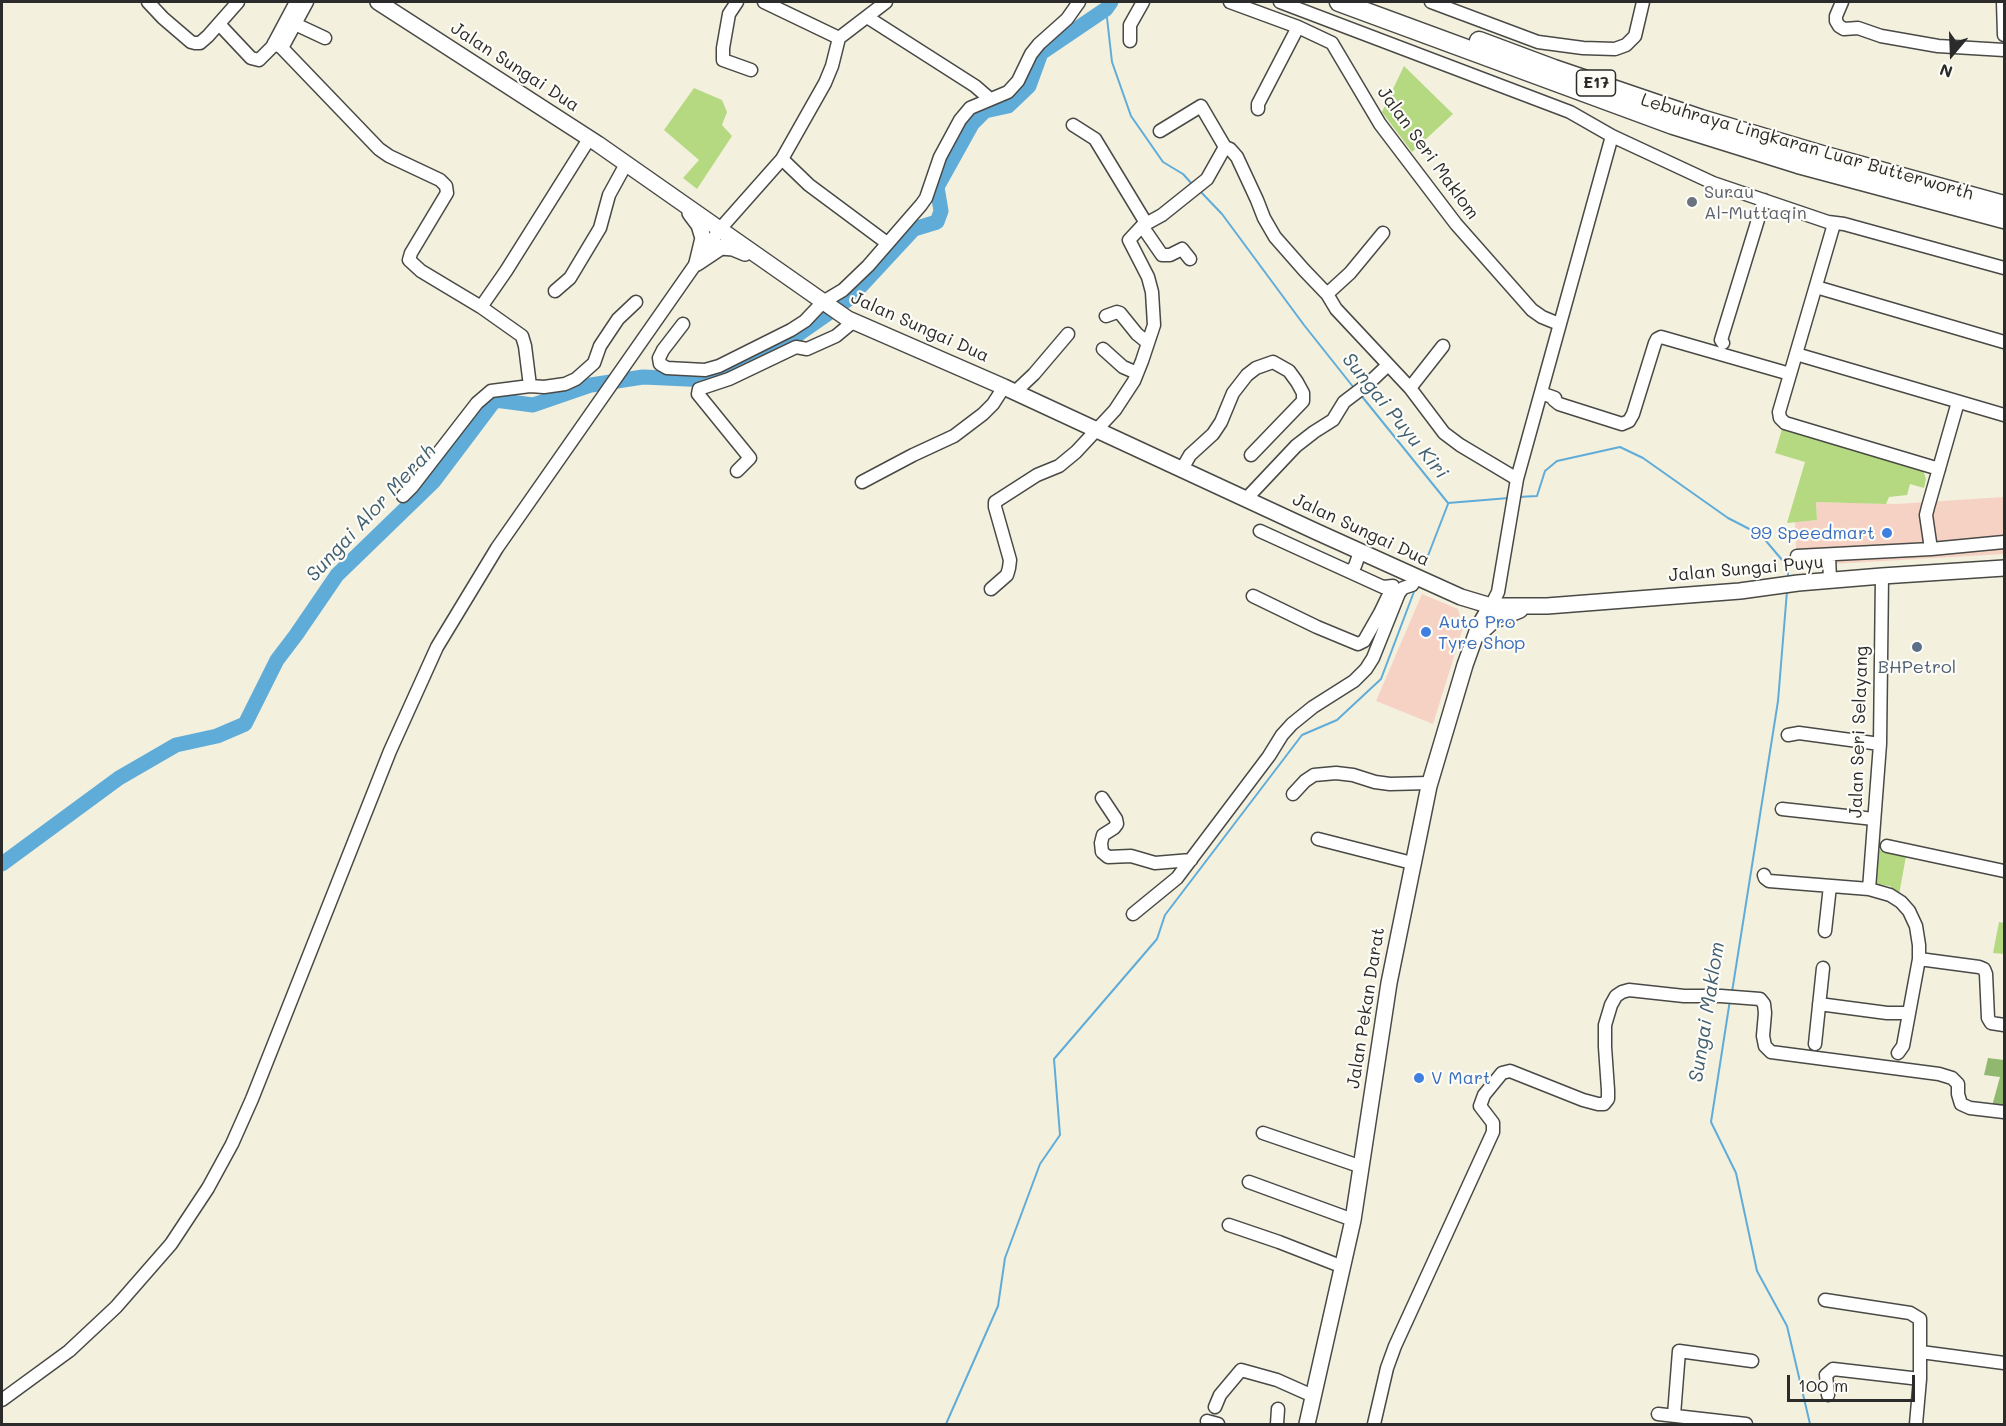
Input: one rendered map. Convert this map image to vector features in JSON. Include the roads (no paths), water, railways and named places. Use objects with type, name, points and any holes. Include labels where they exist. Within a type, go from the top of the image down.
[{"type":"highway","name":"Lebuhraya Lingkaran Luar Butterworth","points":[[1339,2],[1673,125],[1798,164],[1865,174],[2004,205]]},
{"type":"highway","name":"Lebuhraya Lingkaran Luar Butterworth","points":[[1373,2],[1554,69],[2004,219]]},
{"type":"highway","points":[[1865,174],[1910,172],[2004,193]]},
{"type":"highway","points":[[1865,174],[1908,201],[2004,231]]},
{"type":"main road","name":"Jalan Sungai Dua","points":[[378,2],[589,139],[851,320],[1009,389],[1388,565],[1461,597],[1491,606]]},
{"type":"main road","points":[[683,204],[699,225],[704,238],[697,263]]},
{"type":"main road","points":[[697,263],[721,247],[733,248],[765,261]]},
{"type":"main road","name":"Jalan Sungai Puyu","points":[[1491,606],[1547,606],[1740,591],[1830,580],[2004,568]]},
{"type":"main road","points":[[1461,597],[1469,605],[1477,632],[1493,621],[1516,611],[1547,606]]},
{"type":"main road","name":"Jalan Pekan Darat","points":[[1308,1425],[1353,1220],[1389,983],[1412,862],[1430,783],[1465,664],[1477,632],[1491,606]]},
{"type":"street","points":[[148,2],[163,18],[195,44],[200,43],[238,2]]},
{"type":"street","points":[[278,46],[296,2]]},
{"type":"street","points":[[219,24],[251,58],[259,60],[278,46],[295,24],[307,2]]},
{"type":"street","points":[[736,2],[729,14],[723,60],[751,70]]},
{"type":"street","points":[[764,2],[839,38]]},
{"type":"street","points":[[2,1400],[69,1351],[110,1314],[171,1244],[208,1188],[232,1144],[252,1099],[390,751],[437,647],[497,548],[720,230],[782,159],[825,83],[839,38],[886,2]]},
{"type":"street","points":[[683,324],[659,358],[660,364],[667,368],[705,370],[719,366],[805,321],[868,266],[926,198],[939,157],[960,120],[970,108],[1008,92],[1018,81],[1031,54],[1067,18],[1079,2]]},
{"type":"street","points":[[1130,41],[1130,25],[1143,2]]},
{"type":"street","name":"Jalan Seri Maklom","points":[[1230,2],[1298,27],[1332,44],[1380,124],[1456,224],[1532,310],[1559,324]]},
{"type":"street","points":[[1280,2],[1570,112],[1611,136],[1713,183],[1834,224],[1844,224],[2004,268]]},
{"type":"street","points":[[1431,2],[1538,42],[1583,48],[1615,49],[1626,45],[1635,36],[1643,2]]},
{"type":"street","points":[[1842,2],[1836,21],[1844,28],[1858,28],[1881,36],[1938,46],[2004,50]]},
{"type":"street","points":[[2003,2],[2004,32]]},
{"type":"street","points":[[867,17],[975,86],[990,99]]},
{"type":"street","points":[[295,24],[325,38]]},
{"type":"street","points":[[1258,110],[1258,104],[1298,27]]},
{"type":"street","points":[[278,46],[380,149],[389,156],[440,180],[446,186],[447,193],[409,260],[412,265],[481,307],[522,336],[530,386]]},
{"type":"street","points":[[1160,130],[1201,106],[1225,147],[1237,157],[1264,219],[1275,237],[1327,294],[1336,309],[1410,388],[1444,433],[1517,482]]},
{"type":"street","points":[[1072,124],[1095,139],[1162,255],[1170,255],[1182,249],[1190,260]]},
{"type":"street","points":[[1491,606],[1498,592],[1517,482],[1611,136]]},
{"type":"street","points":[[481,307],[589,139]]},
{"type":"street","points":[[992,589],[1007,575],[1010,560],[995,502],[1037,475],[1059,466],[1076,452],[1115,410],[1137,373],[1154,325],[1152,291],[1148,277],[1129,240],[1144,224],[1162,215],[1207,179],[1225,147]]},
{"type":"street","points":[[782,159],[809,185],[887,243]]},
{"type":"street","points":[[555,291],[570,278],[600,228],[609,195],[626,164]]},
{"type":"street","points":[[1723,343],[1721,340],[1764,200]]},
{"type":"street","points":[[1834,224],[1779,412],[1780,418],[1785,423],[1939,469]]},
{"type":"street","points":[[1327,294],[1350,273],[1383,233]]},
{"type":"street","points":[[1816,287],[2004,342]]},
{"type":"street","points":[[403,496],[412,488],[484,397],[494,390],[530,386],[544,387],[565,384],[576,379],[594,363],[600,346],[618,319],[636,302]]},
{"type":"street","points":[[1106,316],[1117,312],[1148,343]]},
{"type":"street","points":[[737,471],[750,458],[698,394],[699,389],[729,379],[796,347],[807,349],[836,336],[851,320]]},
{"type":"street","points":[[862,482],[954,436],[983,414],[1009,389],[1034,374],[1068,334]]},
{"type":"street","points":[[1541,393],[1555,398],[1554,400],[1559,404],[1601,418],[1622,424],[1629,421],[1655,343],[1661,337],[1790,374]]},
{"type":"street","points":[[1410,388],[1443,346]]},
{"type":"street","points":[[1103,349],[1123,367],[1137,373]]},
{"type":"street","points":[[1796,354],[2004,415]]},
{"type":"street","points":[[1182,469],[1190,455],[1213,434],[1221,422],[1233,393],[1247,375],[1256,368],[1273,362],[1288,371],[1297,382],[1303,393],[1303,401],[1251,455]]},
{"type":"street","points":[[1246,499],[1296,447],[1333,420],[1344,402],[1388,365]]},
{"type":"street","points":[[1931,549],[1926,515],[1958,402]]},
{"type":"street","points":[[1260,531],[1383,587],[1403,588],[1412,585],[1417,577]]},
{"type":"street","points":[[1797,555],[1931,549],[2004,542]]},
{"type":"street","points":[[1350,572],[1360,552]]},
{"type":"street","points":[[1829,555],[1830,580]]},
{"type":"street","points":[[1132,914],[1177,878],[1292,724],[1313,707],[1354,681],[1366,669],[1373,658],[1396,589],[1388,565]]},
{"type":"street","name":"Jalan Seri Selayang","points":[[1869,889],[1880,744],[1882,576]]},
{"type":"street","points":[[1253,596],[1358,644],[1364,641],[1396,589]]},
{"type":"street","points":[[1788,735],[1799,733],[1880,744]]},
{"type":"street","points":[[1293,794],[1314,775],[1336,773],[1383,783],[1430,783]]},
{"type":"street","points":[[1102,798],[1117,824],[1103,835],[1102,852],[1108,857],[1131,856],[1155,863],[1191,860]]},
{"type":"street","points":[[1782,809],[1874,819]]},
{"type":"street","points":[[1318,839],[1412,862]]},
{"type":"street","points":[[1887,846],[2004,871]]},
{"type":"street","points":[[1764,875],[1769,880],[1869,889],[1890,895],[1909,911],[1916,926],[1919,959],[1903,1046],[1898,1053]]},
{"type":"street","points":[[1825,931],[1830,886]]},
{"type":"street","points":[[1919,959],[1984,969],[1988,1018],[1991,1023],[2004,1025]]},
{"type":"street","points":[[1815,1044],[1823,968]]},
{"type":"street","points":[[1374,1425],[1387,1368],[1395,1346],[1493,1132],[1493,1123],[1480,1106],[1481,1101],[1493,1081],[1502,1073],[1510,1071],[1583,1100],[1604,1104],[1608,1099],[1605,1026],[1611,1005],[1616,996],[1622,992],[1629,990],[1684,996],[1760,999],[1764,1004],[1765,1046],[1771,1052],[1939,1074],[1952,1078],[1958,1084],[1961,1104],[1970,1108],[2004,1112]]},
{"type":"street","points":[[1819,1004],[1887,1013],[1909,1013]]},
{"type":"street","points":[[1263,1133],[1362,1167]]},
{"type":"street","points":[[1249,1182],[1353,1220]]},
{"type":"street","points":[[1229,1225],[1343,1267]]},
{"type":"street","points":[[1825,1300],[1910,1313],[1920,1319],[1920,1379],[1916,1425]]},
{"type":"street","points":[[1674,1415],[1679,1351],[1752,1360]]},
{"type":"street","points":[[1921,1352],[2004,1363]]},
{"type":"street","points":[[1828,1395],[1826,1375],[1833,1369],[1920,1379]]},
{"type":"street","points":[[1215,1407],[1220,1395],[1241,1370],[1277,1380],[1313,1396]]},
{"type":"street","points":[[1277,1425],[1278,1409]]},
{"type":"street","points":[[1658,1414],[1746,1425]]},
{"type":"waterway","name":"Sungai Alor Merah","points":[[2,864],[119,778],[176,745],[217,736],[245,724],[277,660],[337,575],[434,481],[495,400],[533,405],[591,385],[643,377],[709,380],[777,349],[850,298],[914,229],[937,222],[941,211],[937,187],[972,124],[985,111],[1008,106],[1029,86],[1041,53],[1106,9],[1111,2]]},
{"type":"waterway","name":"Sungai Puyu Kiri","points":[[1106,9],[1112,62],[1131,116],[1163,162],[1183,174],[1192,184]]},
{"type":"waterway","name":"Sungai Puyu Kiri","points":[[1199,190],[1222,214],[1354,388]]},
{"type":"waterway","name":"Sungai Puyu Kiri","points":[[1360,394],[1448,503],[1509,498]]},
{"type":"waterway","name":"Sungai Puyu Kiri","points":[[1518,497],[1537,496],[1545,471],[1557,461],[1620,447],[1643,458],[1728,518],[1761,535],[1788,567],[1788,575]]},
{"type":"waterway","points":[[1424,566],[1448,504]]},
{"type":"waterway","points":[[946,1424],[998,1306],[1005,1258],[1040,1164],[1060,1135],[1054,1059],[1157,939],[1165,915],[1302,735],[1337,720],[1381,679],[1415,589]]},
{"type":"waterway","name":"Sungai Maklom","points":[[1732,992],[1778,701],[1787,591]]},
{"type":"waterway","name":"Sungai Maklom","points":[[1730,1000],[1711,1122],[1736,1173],[1757,1271],[1787,1326],[1810,1424]]},
{"type":"place","name":"Surau Al-Muttaqin","points":[[1692,202]]},
{"type":"place","name":"99 Speedmart","points":[[1887,533]]},
{"type":"place","name":"Auto Pro Tyre Shop","points":[[1426,632]]},
{"type":"place","name":"BHPetrol","points":[[1917,647]]},
{"type":"place","name":"V Mart","points":[[1419,1078]]}]
